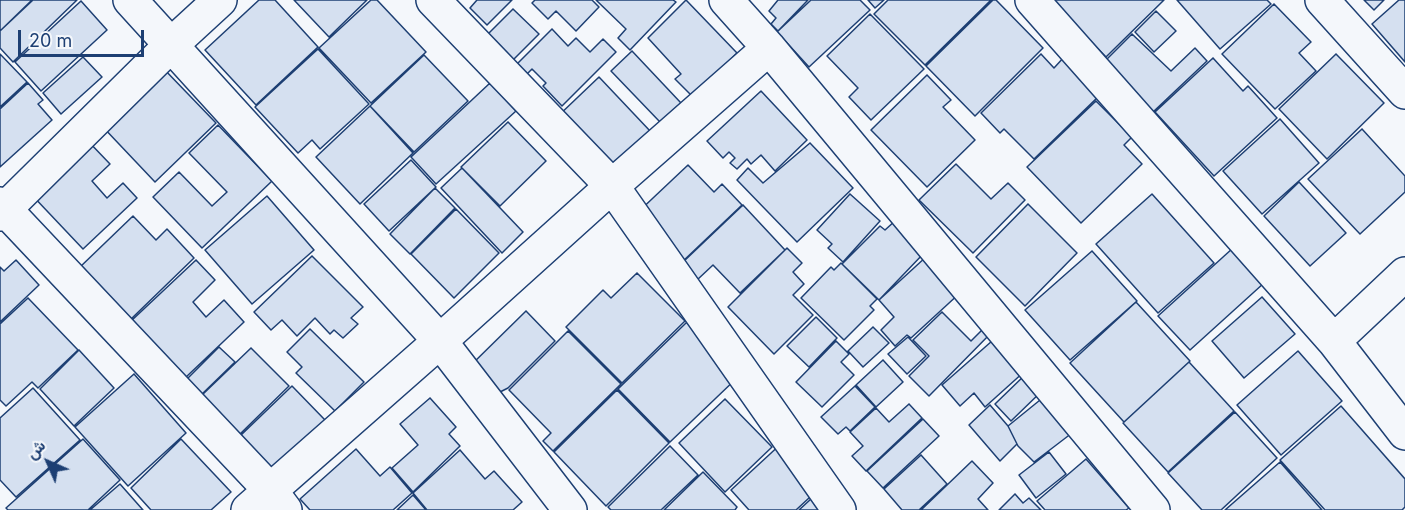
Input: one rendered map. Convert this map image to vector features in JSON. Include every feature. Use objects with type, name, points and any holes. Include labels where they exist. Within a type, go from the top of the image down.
[{"type":"street","points":[[130,0],[440,341],[570,510]]},
{"type":"street","points":[[220,0],[2,209],[268,503],[440,341],[769,48]]},
{"type":"street","points":[[434,0],[612,186],[839,510]]},
{"type":"street","points":[[726,0],[769,48],[1153,510]]},
{"type":"street","points":[[1032,0],[1334,341],[1405,433]]},
{"type":"street","points":[[1322,0],[1405,92]]},
{"type":"street","points":[[1334,341],[1405,274]]},
{"type":"building","points":[[0,0],[32,0],[0,31]]},
{"type":"building","points":[[33,0],[77,0],[13,62],[0,48],[0,31]]},
{"type":"building","points":[[259,0],[275,0],[318,47],[256,105],[205,50]]},
{"type":"building","points":[[294,0],[367,0],[329,37]]},
{"type":"building","points":[[371,0],[377,0],[426,52],[371,103],[319,48]]},
{"type":"building","points":[[477,0],[512,0],[487,25],[470,8]]},
{"type":"building","points":[[535,0],[592,0],[599,7],[576,31],[556,11],[548,19],[532,3]]},
{"type":"building","points":[[596,0],[673,0],[676,2],[630,50],[618,38],[626,29]]},
{"type":"building","points":[[686,0],[737,53],[693,97],[675,79],[681,74],[648,38]]},
{"type":"building","points":[[778,0],[808,0],[778,31],[771,24],[776,18],[769,11]]},
{"type":"building","points":[[811,0],[860,0],[870,10],[809,67],[777,32]]},
{"type":"building","points":[[868,0],[884,0],[875,8]]},
{"type":"building","points":[[888,0],[991,0],[925,65],[874,14]]},
{"type":"building","points":[[993,0],[996,0],[1043,48],[975,116],[926,66]]},
{"type":"building","points":[[1053,0],[1164,0],[1106,57]]},
{"type":"building","points":[[1177,0],[1267,0],[1271,4],[1220,49]]},
{"type":"building","points":[[1364,0],[1384,0],[1374,10]]},
{"type":"building","points":[[1399,0],[1405,0],[1405,62],[1372,24]]},
{"type":"building","points":[[81,1],[107,30],[41,91],[15,62]]},
{"type":"building","points":[[1274,4],[1311,42],[1299,53],[1316,71],[1275,109],[1222,54]]},
{"type":"building","points":[[513,9],[539,34],[513,60],[488,34]]},
{"type":"building","points":[[1156,11],[1176,31],[1154,52],[1135,32]]},
{"type":"building","points":[[870,14],[924,69],[871,120],[849,97],[858,88],[827,56]]},
{"type":"building","points":[[552,29],[568,46],[576,38],[590,52],[603,39],[616,52],[562,106],[543,86],[546,83],[532,69],[527,74],[517,64]]},
{"type":"building","points":[[1132,34],[1171,71],[1195,48],[1207,61],[1153,112],[1105,61]]},
{"type":"building","points":[[318,49],[369,104],[320,149],[312,140],[298,153],[255,107]]},
{"type":"building","points":[[632,51],[681,103],[660,122],[611,71]]},
{"type":"building","points":[[0,54],[27,82],[0,107]]},
{"type":"building","points":[[1041,54],[1054,68],[1065,56],[1101,94],[1034,159],[1004,129],[1000,133],[981,113]]},
{"type":"building","points":[[1336,54],[1384,103],[1327,159],[1279,109]]},
{"type":"building","points":[[424,55],[468,101],[414,152],[370,106]]},
{"type":"building","points":[[83,57],[102,77],[61,114],[43,93]]},
{"type":"building","points":[[1213,58],[1243,91],[1248,86],[1277,118],[1214,176],[1155,112]]},
{"type":"building","points":[[162,67],[216,123],[155,182],[101,125]]},
{"type":"building","points":[[927,75],[951,100],[943,107],[975,140],[927,187],[871,130]]},
{"type":"building","points":[[599,77],[651,132],[607,172],[556,118]]},
{"type":"building","points":[[28,83],[43,100],[38,104],[52,120],[0,167],[0,109]]},
{"type":"building","points":[[490,83],[516,111],[436,184],[411,157]]},
{"type":"building","points":[[761,91],[807,140],[775,171],[761,155],[751,164],[747,159],[737,169],[730,163],[735,158],[729,152],[723,158],[707,141]]},
{"type":"building","points":[[1096,101],[1132,137],[1124,145],[1142,164],[1081,223],[1027,167]]},
{"type":"building","points":[[370,106],[413,153],[360,204],[316,157]]},
{"type":"building","points":[[1280,119],[1319,163],[1262,214],[1223,171]]},
{"type":"building","points":[[508,122],[546,161],[500,206],[461,167]]},
{"type":"building","points":[[218,125],[272,181],[202,248],[153,197],[179,172],[212,206],[227,192],[189,153]]},
{"type":"building","points":[[1362,129],[1405,176],[1405,192],[1360,234],[1308,179]]},
{"type":"building","points":[[86,139],[110,164],[92,181],[107,198],[123,183],[137,198],[83,249],[30,193]]},
{"type":"building","points":[[810,143],[853,188],[797,242],[737,180],[748,168],[763,183]]},
{"type":"building","points":[[411,160],[436,187],[389,231],[364,204]]},
{"type":"building","points":[[956,164],[991,199],[1008,183],[1025,200],[973,253],[919,200]]},
{"type":"building","points":[[688,165],[714,192],[722,184],[742,205],[681,263],[635,215]]},
{"type":"building","points":[[462,168],[523,232],[502,253],[441,188]]},
{"type":"building","points":[[1299,182],[1346,233],[1310,266],[1264,216]]},
{"type":"building","points":[[435,188],[455,208],[410,254],[390,234]]},
{"type":"building","points":[[850,194],[880,221],[843,262],[828,248],[832,244],[817,230]]},
{"type":"building","points":[[1152,194],[1214,263],[1158,313],[1096,244]]},
{"type":"building","points":[[267,196],[314,250],[252,304],[205,250]]},
{"type":"building","points":[[1028,204],[1077,253],[1025,306],[976,257]]},
{"type":"building","points":[[743,205],[785,250],[740,293],[713,265],[697,280],[682,263]]},
{"type":"building","points":[[456,209],[499,253],[454,298],[411,254]]},
{"type":"building","points":[[133,216],[156,240],[167,229],[194,258],[129,321],[79,268]]},
{"type":"building","points":[[896,220],[925,252],[879,300],[842,264],[880,226],[885,230]]},
{"type":"building","points":[[787,248],[802,263],[793,272],[804,284],[793,295],[813,315],[774,354],[728,307]]},
{"type":"building","points":[[1233,248],[1264,283],[1190,350],[1158,316]]},
{"type":"building","points":[[1092,251],[1137,301],[1070,360],[1025,310]]},
{"type":"building","points":[[312,256],[363,307],[351,318],[358,324],[343,338],[334,330],[330,334],[315,318],[297,336],[282,320],[271,330],[254,312]]},
{"type":"building","points":[[927,256],[961,292],[911,338],[907,335],[895,346],[881,330],[894,317],[879,300]]},
{"type":"building","points":[[16,260],[39,285],[0,322],[0,267],[4,271]]},
{"type":"building","points":[[196,260],[215,280],[193,302],[206,317],[224,300],[244,322],[184,379],[130,322]]},
{"type":"building","points":[[841,263],[877,299],[870,306],[874,310],[844,340],[801,298],[831,267],[834,270]]},
{"type":"building","points":[[637,273],[685,321],[622,383],[566,327],[603,290],[611,298]]},
{"type":"building","points":[[1262,297],[1295,334],[1244,378],[1212,341]]},
{"type":"building","points":[[28,298],[78,350],[38,388],[32,382],[6,406],[0,400],[0,324]]},
{"type":"building","points":[[1136,302],[1190,361],[1124,422],[1070,363]]},
{"type":"building","points":[[526,311],[555,341],[508,388],[492,396],[466,370]]},
{"type":"building","points":[[942,312],[971,341],[987,325],[993,331],[929,396],[909,376],[929,356],[913,340]]},
{"type":"building","points":[[816,317],[837,338],[809,367],[787,346]]},
{"type":"building","points":[[687,322],[739,376],[670,442],[618,389]]},
{"type":"building","points":[[873,327],[889,343],[863,367],[848,351]]},
{"type":"building","points":[[310,329],[364,382],[335,411],[296,373],[302,367],[287,352]]},
{"type":"building","points":[[568,331],[621,384],[553,451],[543,441],[551,433],[509,390]]},
{"type":"building","points":[[908,337],[926,356],[907,374],[888,354]]},
{"type":"building","points":[[836,341],[849,354],[841,362],[854,375],[822,407],[796,382]]},
{"type":"building","points":[[992,341],[1025,371],[985,407],[974,393],[960,406],[942,385]]},
{"type":"building","points":[[219,347],[235,362],[200,396],[185,381]]},
{"type":"building","points":[[251,348],[289,386],[238,436],[201,396]]},
{"type":"building","points":[[79,350],[114,388],[74,426],[40,389]]},
{"type":"building","points":[[1298,351],[1342,401],[1281,455],[1237,405]]},
{"type":"building","points":[[883,360],[903,382],[876,407],[856,385]]},
{"type":"building","points":[[1189,362],[1234,411],[1168,472],[1123,423]]},
{"type":"building","points":[[1028,372],[1044,389],[1011,421],[995,404]]},
{"type":"building","points":[[134,374],[186,433],[128,486],[75,427]]},
{"type":"building","points":[[292,386],[325,420],[272,471],[239,437]]},
{"type":"building","points":[[855,386],[875,407],[850,431],[846,427],[838,434],[821,417]]},
{"type":"building","points":[[33,388],[80,440],[16,497],[0,480],[0,418]]},
{"type":"building","points":[[617,390],[669,443],[606,506],[554,452]]},
{"type":"building","points":[[1045,396],[1072,433],[1034,462],[1018,446],[1008,426]]},
{"type":"building","points":[[430,398],[456,427],[449,434],[460,446],[413,492],[392,468],[418,445],[400,424]]},
{"type":"building","points":[[725,399],[772,447],[725,492],[679,443]]},
{"type":"building","points":[[909,404],[922,418],[866,471],[852,456],[863,446],[850,432],[876,408],[889,422]]},
{"type":"building","points":[[990,405],[1008,426],[1017,444],[1000,461],[969,425]]},
{"type":"building","points":[[1341,406],[1405,479],[1405,507],[1402,510],[1325,510],[1280,460]]},
{"type":"building","points":[[1235,412],[1277,458],[1221,510],[1202,510],[1168,473]]},
{"type":"building","points":[[923,419],[939,436],[883,488],[867,471]]},
{"type":"building","points":[[83,439],[120,480],[88,510],[8,510],[6,508]]},
{"type":"building","points":[[181,439],[231,492],[211,510],[151,510],[131,488]]},
{"type":"building","points":[[783,442],[823,485],[796,510],[749,510],[731,490]]},
{"type":"building","points":[[670,446],[698,475],[661,510],[611,510],[608,507]]},
{"type":"building","points":[[356,449],[380,476],[390,467],[412,493],[393,510],[310,510],[300,499]]},
{"type":"building","points":[[460,450],[485,479],[494,471],[522,502],[513,510],[427,510],[413,493]]},
{"type":"building","points":[[1049,452],[1066,474],[1036,498],[1019,475]]},
{"type":"building","points":[[921,455],[947,484],[919,510],[902,510],[884,489]]},
{"type":"building","points":[[1086,459],[1129,508],[1126,510],[1045,510],[1037,501]]},
{"type":"building","points":[[972,461],[993,483],[978,499],[988,510],[921,510]]},
{"type":"building","points":[[1280,462],[1322,510],[1225,510]]},
{"type":"building","points":[[703,472],[737,507],[735,510],[664,510]]},
{"type":"building","points":[[120,484],[143,510],[90,510]]},
{"type":"building","points":[[825,486],[847,510],[799,510]]},
{"type":"building","points":[[1015,494],[1023,503],[1029,498],[1041,510],[999,510]]},
{"type":"building","points":[[413,495],[426,510],[397,510]]}]
